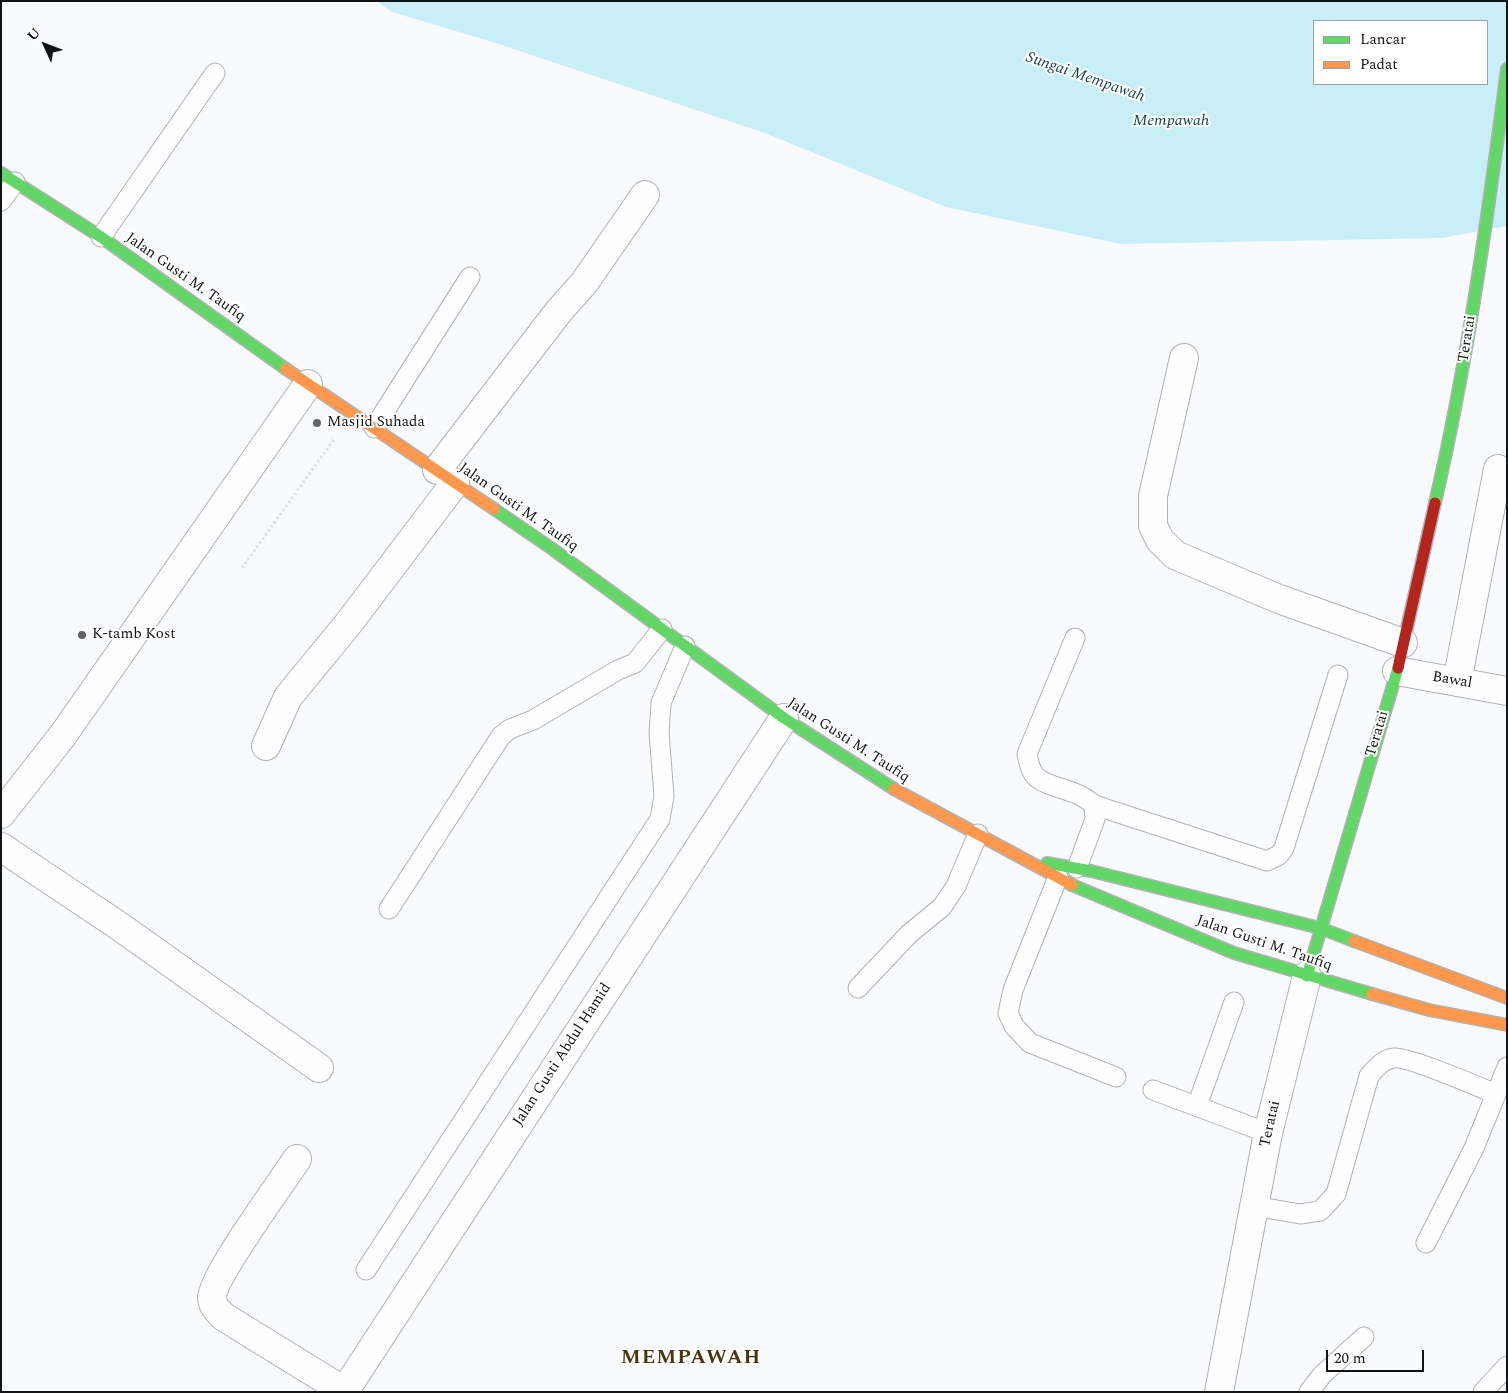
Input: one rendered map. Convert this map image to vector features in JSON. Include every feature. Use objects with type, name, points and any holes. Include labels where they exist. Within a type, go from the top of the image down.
[{"type":"main road","name":"Teratai","points":[[1307,976],[1397,671],[1456,412],[1488,215],[1507,69]]},
{"type":"main road","name":"Jalan Gusti M. Taufiq","points":[[8,177],[101,237],[308,384],[551,548],[784,718],[901,793],[1079,889],[1234,953],[1307,976],[1429,1010],[1507,1025]]},
{"type":"main road","name":"Jalan Gusti M. Taufiq","points":[[1023,858],[1077,868],[1320,928],[1507,998]]},
{"type":"street","points":[[266,746],[288,697],[348,624],[559,311],[584,283],[645,195]]},
{"type":"street","points":[[1184,358],[1153,496],[1153,526],[1160,540],[1175,555],[1279,599],[1403,643]]},
{"type":"street","points":[[1,814],[63,735],[308,384]]},
{"type":"street","points":[[1457,682],[1498,469]]},
{"type":"street","name":"Bawal","points":[[1397,671],[1507,691]]},
{"type":"street","name":"Jalan Gusti Abdul Hamid","points":[[344,1391],[784,718]]},
{"type":"street","points":[[1,847],[119,926],[319,1068]]},
{"type":"street","name":"Teratai","points":[[1219,1392],[1268,1132],[1307,976]]},
{"type":"street","points":[[297,1159],[223,1269],[212,1296],[214,1307],[224,1317],[344,1391]]},
{"type":"lane","points":[[101,237],[215,73]]},
{"type":"lane","points":[[1,201],[8,177]]},
{"type":"lane","points":[[374,428],[470,278]]},
{"type":"lane","points":[[389,909],[501,736],[510,729],[533,720],[618,670],[634,663],[662,629]]},
{"type":"lane","points":[[1075,638],[1027,754],[1030,768],[1037,777],[1084,796],[1094,805],[1267,861],[1279,855],[1284,848],[1338,675]]},
{"type":"lane","points":[[366,1270],[660,819],[664,796],[659,733],[661,703],[685,646]]},
{"type":"lane","points":[[1077,868],[1094,819],[1094,805]]},
{"type":"lane","points":[[858,988],[909,934],[942,907],[956,886],[978,834]]},
{"type":"lane","points":[[1058,877],[1013,990],[1008,1013],[1014,1026],[1030,1043],[1116,1076]]},
{"type":"lane","points":[[1197,1106],[1234,1002]]},
{"type":"lane","points":[[1254,1206],[1300,1214],[1320,1211],[1336,1194],[1369,1076],[1382,1062],[1394,1058],[1410,1062],[1496,1094]]},
{"type":"lane","points":[[1426,1243],[1474,1148],[1507,1067]]},
{"type":"lane","points":[[1153,1090],[1268,1132]]},
{"type":"lane","points":[[1309,1392],[1322,1376],[1364,1337]]},
{"type":"lane","points":[[1483,1392],[1507,1366]]},
{"type":"path","points":[[242,568],[353,413]]},
{"type":"water","name":"Mempawah","points":[[377,1],[1507,1],[1507,226],[1442,238],[1121,244],[946,207],[765,133],[496,43],[392,12]]},
{"type":"traffic: fast","points":[[1435,503],[1458,395],[1485,233],[1507,69]]},
{"type":"traffic: fast","points":[[1,173],[101,237],[286,369]]},
{"type":"traffic: fast","points":[[494,509],[551,548],[784,718],[894,789]]},
{"type":"traffic: fast","points":[[1307,976],[1398,668]]},
{"type":"traffic: fast","points":[[1047,863],[1091,871],[1320,928],[1354,941]]},
{"type":"traffic: fast","points":[[1072,885],[1234,953],[1372,994]]},
{"type":"traffic: slow","points":[[286,369],[494,509]]},
{"type":"traffic: slow","points":[[894,789],[1072,885]]},
{"type":"traffic: slow","points":[[1354,941],[1507,998]]},
{"type":"traffic: slow","points":[[1372,994],[1429,1010],[1507,1025]]},
{"type":"traffic: jam","points":[[1398,668],[1435,503]]},
{"type":"place","name":"Masjid Suhada","points":[[317,423]]},
{"type":"place","name":"K-tamb Kost","points":[[82,635]]},
{"type":"district","name":"MEMPAWAH","points":[[691,1359]]},
{"type":"water label","name":"Sungai Mempawah","points":[[1085,78]]}]
